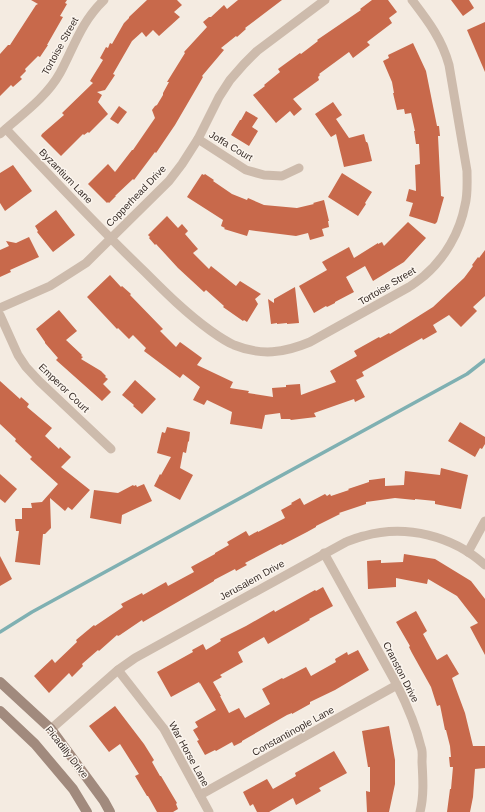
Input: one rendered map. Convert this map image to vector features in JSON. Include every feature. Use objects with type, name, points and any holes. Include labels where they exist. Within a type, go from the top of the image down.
[{"type":"street","name":"Tortoise Street","points":[[3,132],[46,94],[60,74],[76,38],[87,20],[104,0]]},
{"type":"street","name":"Copperhead Drive","points":[[0,308],[50,286],[86,263],[169,181],[198,139],[219,97],[230,80],[244,64],[257,51],[325,0]]},
{"type":"street","name":"Tortoise Street","points":[[110,239],[176,303],[204,326],[233,344],[262,352],[278,352],[294,349],[310,342],[409,287],[424,276],[448,249],[457,233],[466,204],[467,171],[446,56],[436,33],[412,0]]},
{"type":"street","name":"Byzantium Lane","points":[[3,132],[110,239]]},
{"type":"street","name":"Joffa Court","points":[[198,139],[246,170],[264,175],[282,176],[299,168]]},
{"type":"street","name":"Emperor Court","points":[[0,315],[18,355],[26,367],[111,449]]},
{"type":"street","points":[[468,552],[485,521]]},
{"type":"street","name":"Jerusalem Drive","points":[[51,729],[118,670],[146,650],[346,542],[382,532],[399,531],[420,533],[450,542],[468,552],[485,566]]},
{"type":"street","name":"Cranston Drive","points":[[324,553],[404,699],[422,748],[423,780],[422,806],[420,812]]},
{"type":"street","name":"War Horse Lane","points":[[118,670],[164,729],[209,812]]},
{"type":"street","name":"Picadilly Drive","points":[[0,682],[51,729],[104,801],[110,812]]},
{"type":"street","name":"Constantinople Lane","points":[[200,795],[397,685]]},
{"type":"street","name":"Picadilly Drive","points":[[0,711],[35,744],[73,789],[87,812]]},
{"type":"building","points":[[31,0],[67,0],[65,3],[67,4],[60,16],[63,17],[40,57],[38,56],[25,69],[26,71],[20,77],[22,79],[13,87],[11,85],[0,96],[0,54],[8,45],[10,45],[38,4]]},
{"type":"building","points":[[147,0],[177,0],[182,5],[174,12],[180,17],[159,36],[153,30],[146,37],[142,32],[132,41],[113,74],[115,75],[105,90],[97,92],[102,95],[98,102],[108,114],[89,133],[83,134],[61,156],[41,136],[42,134],[64,115],[62,113],[93,83],[90,81],[103,60],[100,58],[106,47],[108,48],[110,43],[112,44],[124,23]]},
{"type":"building","points":[[238,0],[282,0],[245,28],[246,29],[237,37],[236,36],[221,48],[224,50],[202,76],[203,77],[175,125],[156,153],[155,152],[134,180],[133,179],[109,203],[107,203],[88,184],[108,164],[115,172],[133,150],[155,118],[152,110],[163,95],[169,82],[167,82],[185,53],[184,52],[207,27],[203,22],[224,5],[227,9]]},
{"type":"building","points":[[372,0],[388,0],[397,12],[389,18],[392,23],[367,42],[370,45],[353,58],[349,52],[319,74],[319,80],[293,99],[302,109],[294,116],[290,111],[276,123],[253,95],[280,72],[278,69],[361,10],[360,9]]},
{"type":"building","points":[[451,0],[469,0],[474,8],[463,16]]},
{"type":"building","points":[[485,22],[485,72],[467,30]]},
{"type":"building","points":[[413,43],[426,71],[437,126],[439,126],[440,136],[438,136],[441,196],[444,197],[437,222],[435,224],[409,216],[413,203],[406,201],[409,189],[416,191],[415,165],[420,164],[419,144],[416,144],[411,113],[405,114],[404,109],[397,110],[392,82],[383,61],[389,58],[388,55]]},
{"type":"building","points":[[333,102],[342,115],[336,119],[349,138],[364,134],[372,161],[344,167],[336,134],[331,137],[315,114]]},
{"type":"building","points":[[119,106],[127,112],[118,124],[110,119]]},
{"type":"building","points":[[246,111],[258,118],[252,127],[258,131],[249,146],[231,135]]},
{"type":"building","points":[[13,165],[32,191],[5,211],[0,203],[0,173]]},
{"type":"building","points":[[342,173],[372,192],[358,216],[328,197]]},
{"type":"building","points":[[202,174],[205,174],[214,180],[213,181],[232,194],[247,200],[248,198],[264,205],[297,208],[324,200],[329,227],[322,229],[324,236],[310,240],[308,233],[296,236],[249,230],[247,236],[224,229],[225,228],[221,226],[223,220],[187,197]]},
{"type":"building","points":[[56,210],[75,235],[53,252],[37,232],[38,231],[35,226]]},
{"type":"building","points":[[167,216],[178,228],[182,224],[188,231],[185,234],[198,249],[193,253],[209,269],[211,266],[236,286],[240,281],[261,294],[255,299],[258,304],[247,322],[244,320],[243,321],[223,307],[224,306],[206,290],[204,292],[149,238],[150,237],[148,235]]},
{"type":"building","points":[[408,222],[426,238],[404,262],[373,281],[365,266],[346,277],[354,292],[314,313],[299,286],[327,270],[322,262],[349,247],[354,258],[378,243],[382,242],[384,246]]},
{"type":"building","points":[[29,237],[39,257],[10,270],[11,272],[0,277],[0,250],[9,246],[6,241],[16,243]]},
{"type":"building","points":[[485,250],[485,296],[473,307],[477,311],[461,327],[449,315],[433,325],[437,332],[423,340],[422,338],[362,372],[364,376],[356,380],[365,397],[355,402],[354,399],[314,413],[316,417],[291,420],[281,419],[280,413],[265,415],[262,429],[230,424],[232,412],[207,400],[204,405],[193,400],[200,387],[183,374],[180,378],[144,351],[146,348],[133,335],[129,339],[118,328],[117,329],[87,297],[110,275],[121,287],[122,286],[131,294],[130,295],[163,329],[160,331],[176,347],[180,342],[202,358],[197,365],[233,382],[230,388],[249,391],[248,393],[273,397],[272,388],[300,384],[301,395],[336,382],[330,371],[357,356],[354,351],[379,337],[380,338],[389,333],[390,334],[433,307],[464,278],[478,257],[479,258]]},
{"type":"building","points":[[295,287],[299,323],[271,324],[268,299],[274,303],[274,299]]},
{"type":"building","points":[[59,310],[77,331],[66,340],[82,355],[81,356],[83,357],[81,359],[101,371],[108,379],[103,384],[111,392],[102,401],[56,360],[58,358],[45,343],[36,329]]},
{"type":"building","points":[[135,380],[156,399],[142,414],[122,395]]},
{"type":"building","points":[[0,381],[20,399],[21,397],[29,404],[27,407],[52,428],[45,436],[59,449],[60,447],[71,457],[61,467],[90,490],[72,510],[68,507],[65,511],[50,498],[51,528],[43,534],[40,565],[15,562],[19,531],[16,531],[15,519],[22,519],[22,508],[32,508],[31,503],[42,502],[58,484],[30,459],[32,457],[0,424]]},
{"type":"building","points":[[460,422],[485,437],[485,444],[482,449],[480,448],[475,457],[448,441]]},
{"type":"building","points":[[167,427],[190,432],[186,453],[183,452],[180,468],[193,475],[180,500],[154,486],[171,457],[157,453],[162,432],[165,433]]},
{"type":"building","points":[[441,468],[468,475],[461,509],[435,504],[435,501],[415,499],[395,498],[366,502],[366,504],[339,513],[340,514],[307,532],[245,563],[247,565],[236,571],[235,569],[214,580],[143,622],[142,620],[120,635],[117,635],[82,664],[83,666],[72,677],[69,673],[49,693],[34,676],[52,659],[55,663],[77,642],[76,640],[94,625],[95,626],[123,607],[121,604],[142,593],[143,595],[166,582],[168,586],[194,572],[191,567],[229,545],[227,542],[246,531],[249,536],[285,518],[281,510],[300,498],[304,505],[325,494],[327,496],[330,494],[331,496],[369,482],[369,480],[385,478],[385,486],[404,485],[405,471],[440,475]]},
{"type":"building","points":[[0,474],[17,489],[5,503],[0,499]]},
{"type":"building","points":[[144,484],[152,501],[122,515],[121,524],[90,518],[94,490],[118,493],[133,485],[136,485],[137,487]]},
{"type":"building","points":[[404,554],[435,559],[471,581],[485,599],[485,655],[470,627],[478,623],[457,596],[428,579],[427,584],[396,578],[396,587],[368,589],[367,561],[381,560],[381,563],[403,562]]},
{"type":"building","points":[[0,556],[12,579],[0,586]]},
{"type":"building","points":[[323,587],[333,606],[268,644],[264,637],[238,652],[243,662],[220,675],[222,677],[213,682],[229,713],[239,708],[245,718],[270,704],[262,689],[306,667],[311,676],[336,662],[335,659],[347,652],[348,655],[358,650],[369,670],[335,690],[310,702],[310,704],[292,714],[287,715],[242,742],[234,746],[232,742],[205,755],[193,730],[198,727],[195,722],[216,710],[199,682],[171,697],[157,672],[193,652],[192,650],[203,644],[206,650],[221,641],[220,639],[274,610],[275,612]]},
{"type":"building","points":[[416,611],[427,631],[423,634],[437,660],[447,654],[459,674],[452,678],[465,713],[473,746],[485,746],[485,768],[475,769],[473,797],[470,812],[447,812],[453,767],[450,767],[450,746],[440,705],[437,706],[431,687],[396,622]]},
{"type":"building","points":[[115,706],[144,744],[154,760],[152,762],[177,803],[178,809],[173,812],[157,812],[135,776],[139,774],[120,744],[109,752],[89,726]]},
{"type":"building","points":[[389,726],[395,760],[395,784],[389,812],[367,812],[366,791],[370,792],[370,767],[368,767],[362,731]]},
{"type":"building","points":[[334,751],[347,773],[319,788],[321,791],[296,805],[293,798],[269,812],[257,812],[253,804],[250,806],[243,792],[267,779],[273,789],[296,776],[295,773]]},
{"type":"waterway","points":[[0,632],[32,612],[467,374],[485,360]]}]
